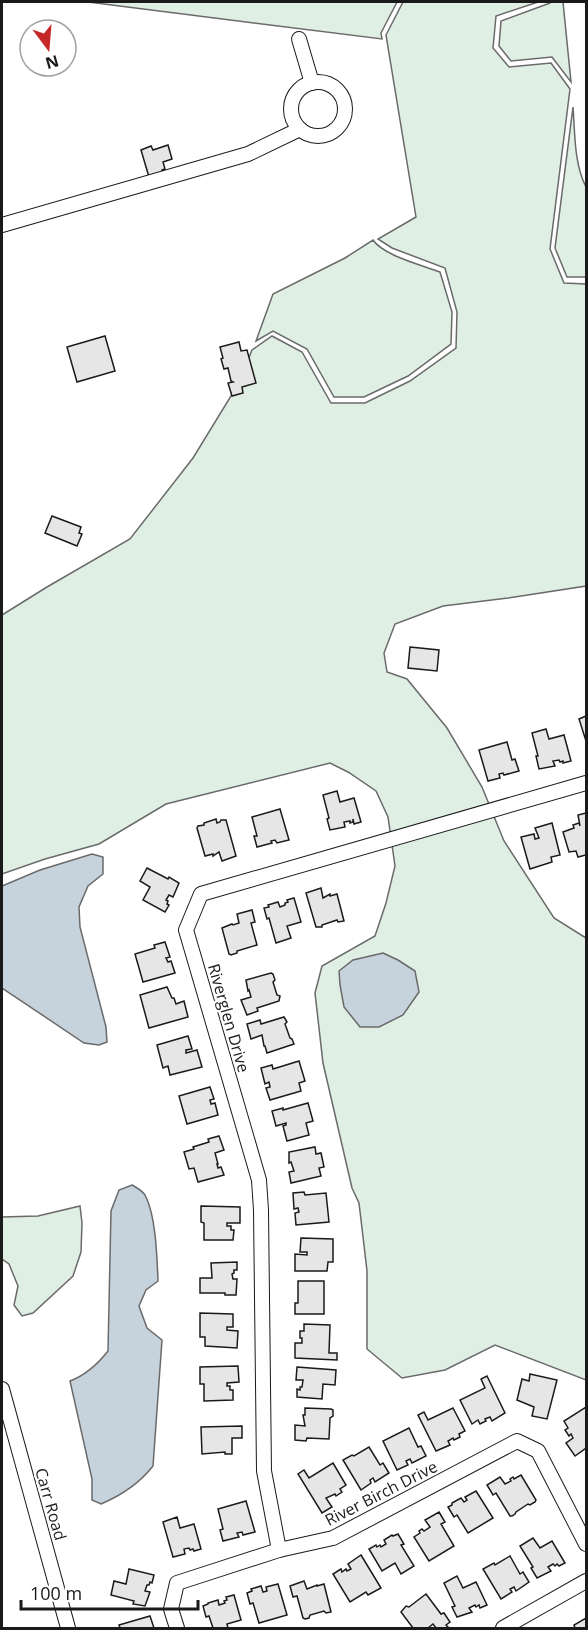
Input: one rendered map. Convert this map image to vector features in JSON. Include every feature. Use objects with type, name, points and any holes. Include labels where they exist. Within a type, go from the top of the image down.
[{"type":"street","points":[[299,39],[312,83]]},
{"type":"street","points":[[312,83],[329,84],[337,90],[345,105],[345,114],[336,130],[319,136],[310,135],[300,129],[292,117],[291,108],[297,92],[312,83]]},
{"type":"street","points":[[2,225],[248,154],[300,129]]},
{"type":"street","name":"Riverglen Drive","points":[[279,1550],[264,1471],[259,1180],[186,930],[201,894],[586,783]]},
{"type":"street","name":"Carr Road","points":[[2,1389],[68,1629]]},
{"type":"street","name":"River Birch Drive","points":[[177,1629],[171,1609],[177,1583],[279,1550],[333,1538],[517,1441],[538,1451],[586,1544]]},
{"type":"street","points":[[503,1629],[586,1581]]},
{"type":"green space","points":[[88,2],[397,2],[381,33],[382,39]]},
{"type":"green space","points":[[403,2],[538,2],[496,16],[493,48],[509,67],[551,63],[570,89],[550,249],[564,283],[586,284],[586,586],[443,606],[395,624],[384,653],[387,672],[407,679],[447,728],[482,787],[504,841],[554,918],[586,938],[586,1380],[495,1345],[445,1370],[402,1378],[367,1349],[367,1271],[359,1203],[352,1188],[323,1063],[315,993],[322,966],[375,936],[386,903],[395,866],[388,817],[376,791],[330,763],[166,804],[99,844],[2,874],[2,615],[130,539],[193,458],[239,383],[252,350],[272,336],[302,352],[331,403],[365,403],[410,381],[456,348],[457,312],[445,268],[392,248],[378,239],[416,217],[386,35]]},
{"type":"green space","points":[[551,2],[563,2],[571,82],[552,57],[511,61],[499,46],[501,21]]},
{"type":"green space","points":[[573,107],[577,158],[586,187],[586,277],[567,277],[555,248]]},
{"type":"green space","points":[[373,240],[378,246],[394,255],[440,272],[452,312],[451,344],[408,376],[364,397],[334,397],[307,349],[273,331],[256,341],[273,294],[345,258]]},
{"type":"green space","points":[[80,1206],[81,1252],[73,1276],[33,1313],[22,1316],[14,1305],[18,1286],[9,1264],[2,1259],[2,1217],[38,1216]]},
{"type":"shaded area","points":[[92,854],[103,857],[103,874],[88,886],[79,907],[80,927],[106,1027],[107,1042],[99,1045],[84,1043],[2,988],[2,886],[40,870]]},
{"type":"shaded area","points":[[383,953],[415,971],[419,992],[403,1015],[379,1027],[360,1027],[344,1007],[339,971],[353,960]]},
{"type":"shaded area","points":[[132,1185],[146,1197],[154,1226],[156,1249],[158,1281],[146,1290],[139,1306],[147,1328],[162,1340],[153,1466],[130,1488],[101,1504],[92,1500],[92,1479],[70,1381],[91,1369],[108,1351],[111,1211],[119,1190]]},
{"type":"building","points":[[168,145],[172,159],[163,162],[165,169],[162,170],[163,173],[149,177],[141,150],[151,146],[153,150]]},
{"type":"building","points":[[105,336],[115,371],[77,382],[67,347]]},
{"type":"building","points":[[239,342],[241,351],[247,350],[256,383],[242,387],[243,393],[232,396],[228,383],[233,382],[228,368],[224,369],[220,347]]},
{"type":"building","points":[[52,516],[81,527],[79,533],[82,534],[77,546],[45,533]]},
{"type":"building","points":[[410,647],[439,650],[437,671],[408,668]]},
{"type":"building","points":[[586,716],[586,741],[579,719]]},
{"type":"building","points":[[546,729],[549,739],[564,735],[571,761],[563,763],[559,760],[553,761],[555,766],[539,769],[532,733]]},
{"type":"building","points":[[507,742],[512,760],[515,759],[519,771],[499,774],[500,778],[488,781],[479,750]]},
{"type":"building","points":[[337,791],[340,802],[354,798],[361,822],[354,824],[353,819],[350,823],[350,821],[344,822],[345,827],[330,830],[323,795]]},
{"type":"building","points":[[280,809],[289,840],[277,843],[275,840],[257,847],[254,836],[257,836],[252,817]]},
{"type":"building","points":[[586,813],[586,855],[578,857],[576,851],[569,852],[563,832],[574,828],[573,825],[579,823],[580,826],[578,815]]},
{"type":"building","points":[[216,819],[217,823],[226,820],[236,856],[222,861],[219,852],[213,856],[213,854],[205,856],[197,828]]},
{"type":"building","points":[[552,823],[560,855],[551,857],[552,862],[530,869],[521,837],[534,834],[535,839],[539,838],[535,828]]},
{"type":"building","points":[[147,868],[179,883],[173,897],[169,895],[166,900],[169,905],[165,912],[143,900],[150,887],[140,881]]},
{"type":"building","points":[[321,888],[323,898],[330,894],[330,896],[337,894],[344,921],[338,922],[337,920],[322,925],[322,927],[316,927],[306,893]]},
{"type":"building","points":[[294,898],[301,922],[287,926],[291,938],[276,943],[264,908],[278,902],[280,907],[288,902],[287,900]]},
{"type":"building","points":[[252,910],[255,922],[251,923],[257,945],[231,955],[222,928],[239,923],[237,914]]},
{"type":"building","points":[[165,942],[170,957],[166,958],[168,962],[171,961],[175,973],[143,982],[135,954],[155,948],[154,945]]},
{"type":"building","points":[[271,973],[275,980],[273,982],[277,995],[280,996],[279,1001],[257,1008],[258,1011],[247,1015],[241,1000],[251,997],[246,980]]},
{"type":"building","points":[[167,987],[176,1004],[184,1001],[188,1017],[149,1028],[140,995]]},
{"type":"building","points":[[284,1017],[294,1044],[267,1053],[262,1035],[251,1039],[247,1024],[260,1020],[261,1024]]},
{"type":"building","points":[[188,1036],[192,1049],[186,1050],[186,1053],[197,1050],[202,1067],[170,1075],[168,1066],[163,1068],[157,1045]]},
{"type":"building","points":[[299,1061],[305,1081],[299,1083],[301,1091],[270,1100],[266,1088],[270,1087],[269,1082],[265,1084],[261,1068],[272,1065],[273,1069]]},
{"type":"building","points":[[210,1087],[214,1099],[210,1100],[211,1104],[215,1103],[218,1115],[187,1124],[179,1096]]},
{"type":"building","points":[[308,1103],[313,1121],[306,1123],[309,1135],[287,1141],[283,1126],[286,1123],[276,1126],[272,1111]]},
{"type":"building","points":[[219,1136],[224,1150],[215,1153],[218,1168],[221,1167],[224,1175],[198,1182],[194,1168],[189,1169],[184,1152],[209,1142],[208,1139]]},
{"type":"building","points":[[315,1147],[316,1154],[321,1153],[324,1167],[319,1168],[321,1176],[291,1183],[289,1172],[294,1171],[291,1162],[289,1163],[289,1152]]},
{"type":"building","points":[[304,1192],[305,1195],[326,1193],[329,1222],[296,1225],[295,1213],[299,1212],[298,1208],[294,1209],[293,1193]]},
{"type":"building","points":[[201,1206],[240,1207],[240,1223],[227,1223],[227,1226],[231,1226],[231,1230],[234,1230],[233,1240],[204,1240]]},
{"type":"building","points":[[301,1238],[333,1239],[333,1262],[328,1262],[327,1271],[295,1271],[295,1254],[307,1255],[307,1252],[300,1252]]},
{"type":"building","points":[[237,1262],[237,1270],[234,1270],[232,1274],[233,1279],[237,1279],[236,1295],[200,1293],[200,1278],[212,1278],[211,1263]]},
{"type":"building","points":[[298,1281],[324,1281],[324,1314],[295,1314],[295,1303],[298,1303]]},
{"type":"building","points":[[200,1313],[233,1314],[233,1327],[227,1327],[227,1330],[238,1331],[237,1348],[205,1346],[205,1337],[200,1337]]},
{"type":"building","points":[[304,1324],[330,1325],[329,1353],[337,1353],[337,1360],[295,1358],[295,1343],[302,1343],[300,1331],[304,1331]]},
{"type":"building","points":[[238,1366],[239,1382],[227,1383],[230,1390],[233,1390],[233,1400],[204,1401],[204,1384],[200,1384],[200,1367]]},
{"type":"building","points":[[297,1367],[336,1370],[335,1385],[323,1384],[322,1399],[297,1397],[297,1389],[300,1390],[302,1387],[303,1380],[296,1380]]},
{"type":"building","points":[[530,1374],[557,1380],[547,1419],[532,1416],[534,1407],[517,1400],[522,1379],[529,1381]]},
{"type":"building","points":[[487,1376],[505,1413],[492,1421],[490,1417],[480,1424],[478,1420],[472,1424],[460,1400],[485,1388],[481,1379]]},
{"type":"building","points":[[586,1407],[586,1448],[575,1456],[566,1443],[573,1438],[565,1430],[568,1428],[564,1421]]},
{"type":"building","points":[[305,1408],[333,1410],[333,1416],[330,1418],[329,1439],[295,1440],[295,1425],[305,1426],[303,1415],[305,1415]]},
{"type":"building","points":[[453,1408],[465,1431],[459,1434],[460,1437],[448,1441],[450,1445],[436,1451],[418,1415],[424,1412],[428,1420]]},
{"type":"building","points":[[242,1426],[242,1438],[232,1438],[232,1454],[225,1454],[225,1452],[202,1454],[201,1427]]},
{"type":"building","points":[[409,1428],[418,1447],[421,1446],[426,1456],[412,1463],[410,1459],[406,1461],[408,1465],[397,1470],[383,1441]]},
{"type":"building","points":[[369,1447],[380,1465],[383,1463],[389,1473],[375,1482],[373,1478],[370,1480],[371,1483],[361,1490],[343,1460]]},
{"type":"building","points":[[333,1463],[346,1485],[336,1496],[335,1494],[326,1498],[332,1507],[322,1513],[298,1474],[304,1470],[309,1478]]},
{"type":"building","points":[[521,1475],[536,1500],[510,1516],[496,1493],[493,1495],[487,1485],[500,1477],[505,1484],[513,1477],[514,1479]]},
{"type":"building","points":[[476,1491],[493,1518],[468,1533],[457,1515],[454,1517],[448,1507],[461,1498],[464,1502],[467,1500],[465,1497]]},
{"type":"building","points":[[246,1501],[255,1532],[243,1535],[242,1532],[237,1533],[239,1537],[223,1541],[220,1530],[223,1529],[218,1509]]},
{"type":"building","points":[[439,1512],[445,1522],[441,1524],[454,1546],[429,1561],[414,1537],[422,1529],[424,1531],[430,1527],[425,1520]]},
{"type":"building","points":[[177,1517],[180,1528],[194,1524],[201,1549],[194,1551],[189,1548],[184,1549],[185,1554],[173,1557],[163,1522]]},
{"type":"building","points":[[398,1534],[404,1544],[401,1545],[414,1566],[401,1574],[395,1563],[382,1571],[369,1549],[376,1545],[381,1547],[386,1544],[384,1540]]},
{"type":"building","points":[[533,1538],[540,1548],[552,1541],[565,1563],[559,1566],[553,1564],[548,1567],[551,1571],[537,1578],[520,1546]]},
{"type":"building","points":[[361,1555],[381,1588],[368,1595],[366,1592],[350,1602],[333,1574],[341,1569],[342,1572],[351,1569],[348,1564]]},
{"type":"building","points":[[510,1556],[520,1574],[523,1572],[529,1582],[516,1591],[514,1587],[510,1589],[512,1592],[501,1599],[483,1569]]},
{"type":"building","points":[[129,1569],[154,1575],[152,1583],[147,1585],[145,1591],[150,1592],[145,1606],[111,1595],[114,1581],[126,1584]]},
{"type":"building","points":[[457,1576],[463,1588],[476,1582],[487,1605],[480,1608],[479,1605],[476,1607],[475,1605],[469,1608],[472,1612],[457,1617],[452,1607],[455,1606],[444,1583]]},
{"type":"building","points":[[304,1581],[307,1589],[324,1584],[331,1612],[324,1611],[310,1615],[309,1618],[303,1618],[297,1596],[293,1597],[290,1586]]},
{"type":"building","points":[[278,1584],[287,1615],[259,1623],[253,1603],[250,1604],[247,1593],[261,1586],[263,1592],[267,1591],[266,1587]]},
{"type":"building","points":[[426,1594],[450,1622],[446,1625],[448,1627],[436,1628],[433,1624],[428,1628],[413,1628],[401,1612],[406,1606],[409,1607]]},
{"type":"building","points":[[234,1595],[241,1620],[227,1624],[228,1628],[213,1628],[209,1616],[206,1617],[203,1606],[218,1600],[219,1605],[225,1603],[226,1597]]},
{"type":"building","points":[[150,1616],[154,1628],[120,1628],[119,1625]]},
{"type":"building","points":[[586,1618],[586,1628],[575,1628],[574,1625]]}]
